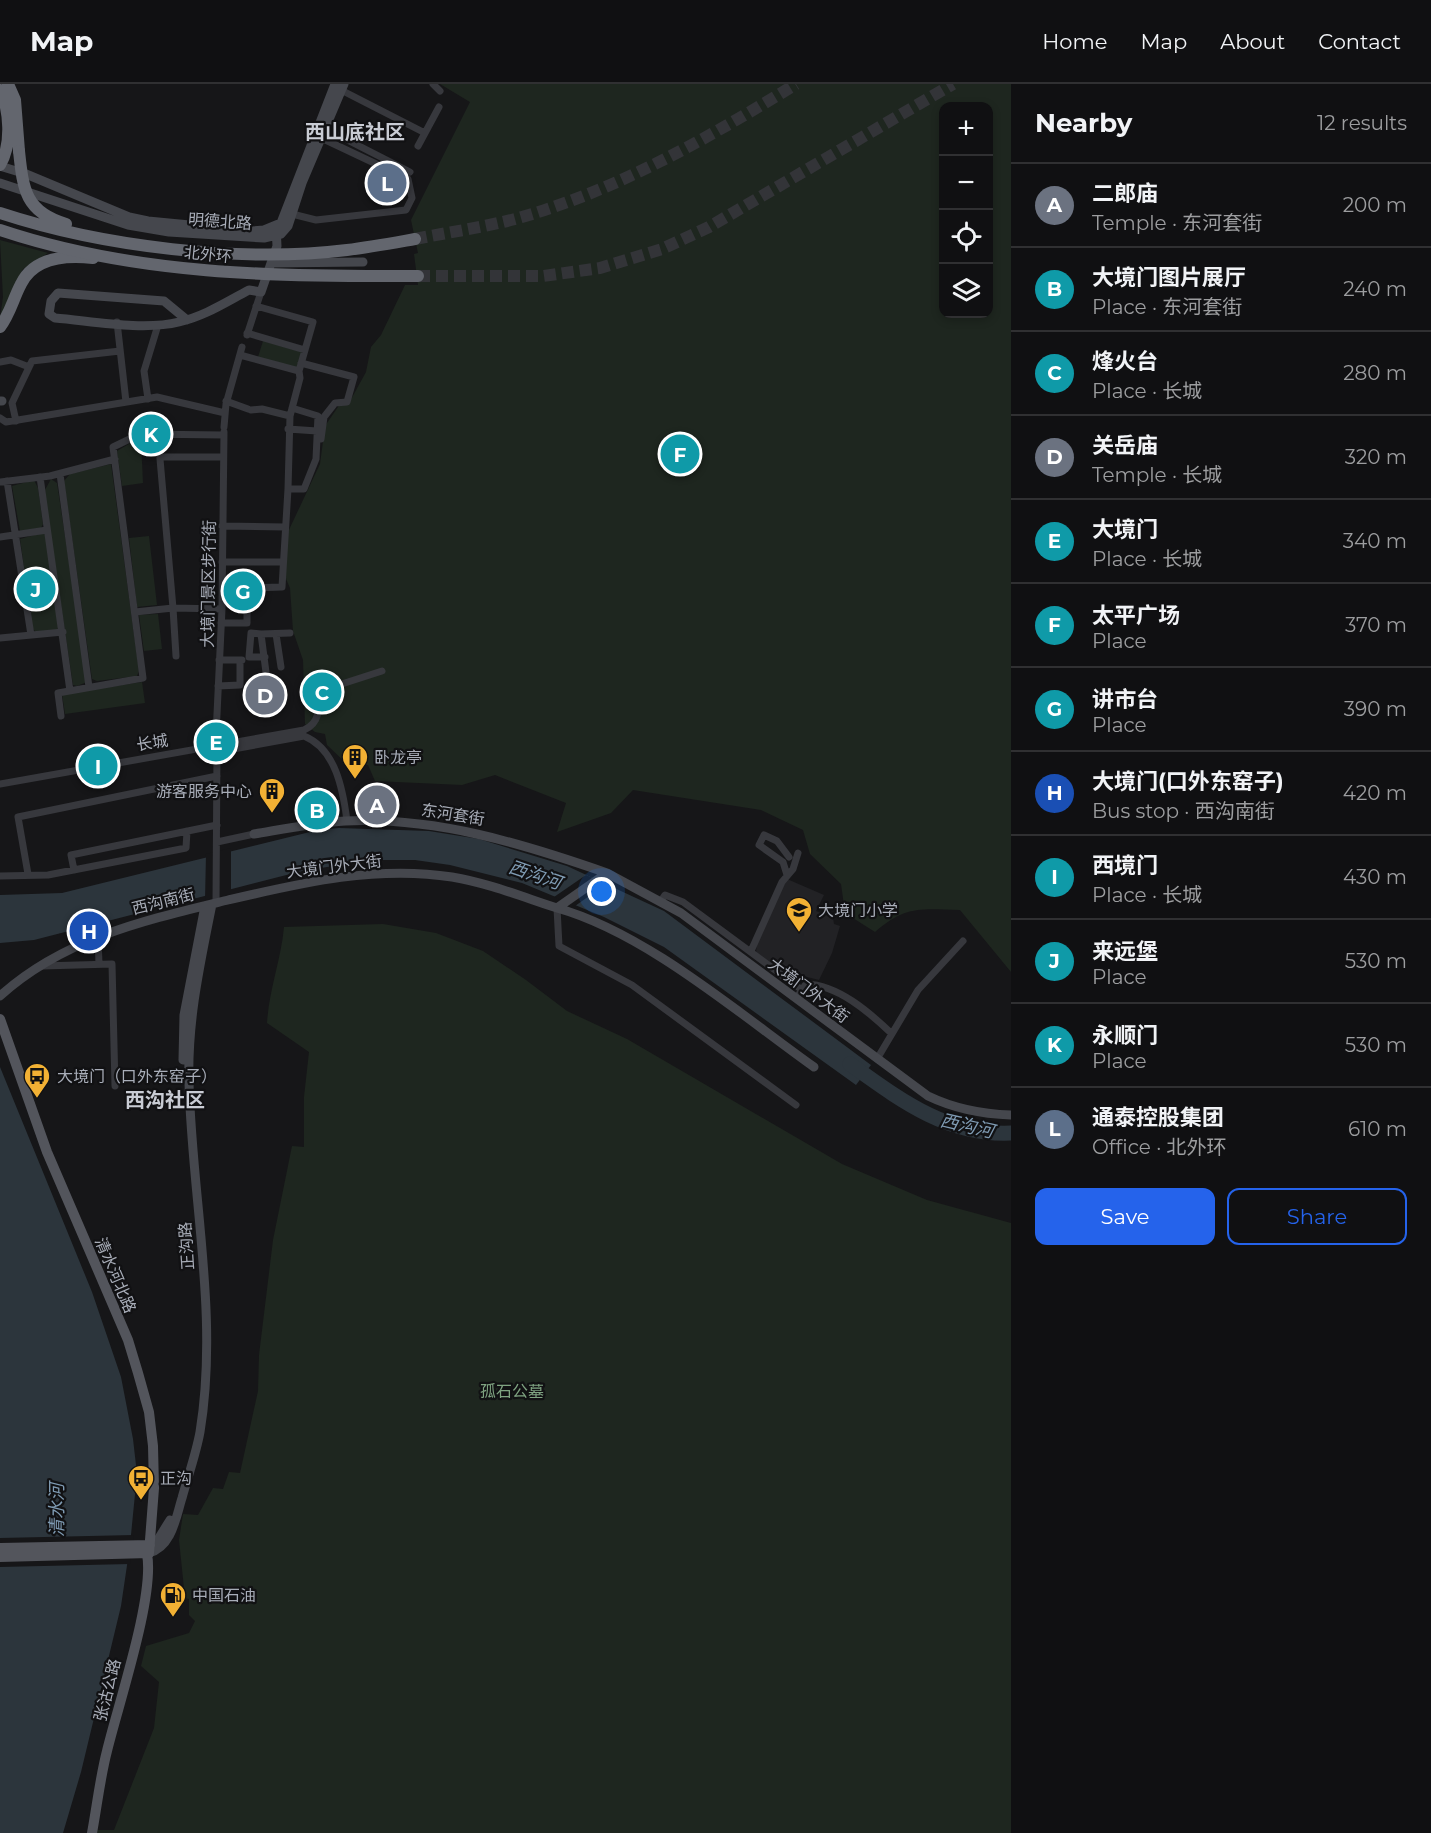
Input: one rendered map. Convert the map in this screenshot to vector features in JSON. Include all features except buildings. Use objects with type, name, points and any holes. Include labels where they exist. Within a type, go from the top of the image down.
[{"type":"highway","points":[[8,84],[15,100],[27,196],[40,212],[55,221],[129,237],[227,252]]},
{"type":"highway","points":[[0,90],[6,115],[6,150],[0,165]]},
{"type":"highway","name":"北外环","points":[[0,213],[47,226],[127,242],[227,252],[298,253],[346,250],[415,239]]},
{"type":"highway","name":"北外环","points":[[0,230],[76,250],[216,272],[287,277],[417,276]]},
{"type":"highway","points":[[0,327],[14,302],[21,282],[51,259],[78,256],[155,268],[216,272]]},
{"type":"main road","name":"清水河北路","points":[[0,1018],[47,1152],[128,1340],[149,1412],[154,1488],[147,1550]]},
{"type":"main road","name":"清水河北路","points":[[0,1036],[41,1155],[123,1342],[133,1374],[147,1447],[147,1550]]},
{"type":"main road","points":[[0,1548],[147,1550]]},
{"type":"main road","points":[[0,1557],[130,1550]]},
{"type":"main road","name":"张沽公路","points":[[92,1833],[106,1754],[140,1620],[149,1571],[147,1550]]},
{"type":"street","points":[[433,84],[440,91]]},
{"type":"street","points":[[338,86],[425,133]]},
{"type":"street","name":"明德北路","points":[[0,183],[128,225],[179,233],[264,238],[277,231],[289,213],[338,86]]},
{"type":"street","points":[[418,146],[439,107]]},
{"type":"street","points":[[322,126],[411,172]]},
{"type":"street","points":[[289,213],[315,220],[406,210],[412,198],[408,178],[318,136]]},
{"type":"street","name":"明德北路","points":[[0,165],[129,217],[172,225],[277,231]]},
{"type":"street","points":[[277,231],[271,263],[247,334],[305,350]]},
{"type":"street","points":[[271,263],[363,262]]},
{"type":"street","points":[[187,320],[164,301],[58,293],[49,308],[49,314],[55,318],[158,325],[187,320],[217,309],[249,290],[261,292]]},
{"type":"street","points":[[222,597],[250,597],[250,588],[282,587],[281,562],[288,489],[288,429],[300,378],[300,367],[313,322],[256,306]]},
{"type":"street","points":[[117,322],[126,402]]},
{"type":"street","points":[[147,399],[144,370],[158,325]]},
{"type":"street","points":[[16,421],[12,403],[32,360],[120,351]]},
{"type":"street","name":"大境门景区步行街","points":[[216,735],[222,609],[223,457],[226,401],[241,351],[300,367]]},
{"type":"street","points":[[0,362],[11,360],[29,367]]},
{"type":"street","points":[[288,489],[304,489],[316,459],[317,431],[321,417],[335,403],[347,402],[354,377],[300,367]]},
{"type":"street","points":[[0,418],[6,422],[16,421],[157,397],[225,413]]},
{"type":"street","points":[[226,401],[250,409],[262,409],[290,416]]},
{"type":"street","points":[[292,408],[321,417]]},
{"type":"street","points":[[317,447],[320,444],[321,417]]},
{"type":"street","points":[[288,429],[317,431]]},
{"type":"street","points":[[61,716],[58,693],[143,678],[113,447],[140,434],[158,436],[224,432]]},
{"type":"street","points":[[158,436],[176,656]]},
{"type":"street","points":[[160,457],[223,457]]},
{"type":"street","points":[[31,635],[16,534],[4,482],[60,474],[115,459]]},
{"type":"street","points":[[60,474],[89,687]]},
{"type":"street","points":[[40,477],[70,691]]},
{"type":"street","points":[[222,526],[285,527]]},
{"type":"street","points":[[0,537],[47,530]]},
{"type":"street","points":[[222,562],[281,562]]},
{"type":"street","points":[[247,597],[247,623],[251,633],[249,657]]},
{"type":"street","points":[[135,612],[173,608],[222,609]]},
{"type":"street","points":[[221,623],[247,623]]},
{"type":"street","points":[[0,638],[63,632]]},
{"type":"street","points":[[251,633],[290,633]]},
{"type":"street","points":[[276,633],[281,667]]},
{"type":"street","points":[[261,634],[267,680]]},
{"type":"street","points":[[219,660],[265,657]]},
{"type":"street","points":[[218,686],[240,685],[240,660]]},
{"type":"street","name":"长城","points":[[0,784],[304,730],[316,721],[319,706],[317,692],[382,671]]},
{"type":"street","points":[[212,903],[217,846],[217,749],[304,736],[315,741],[324,749],[333,765],[345,802],[347,821]]},
{"type":"street","points":[[28,874],[18,817],[217,777]]},
{"type":"street","name":"东河套街","points":[[254,834],[347,821],[404,822],[459,829],[544,852],[607,873]]},
{"type":"street","points":[[74,870],[71,855],[217,825]]},
{"type":"street","points":[[0,876],[48,875],[186,848],[187,831]]},
{"type":"street","points":[[217,846],[254,834]]},
{"type":"street","points":[[787,875],[783,862],[759,844],[764,835],[777,841],[789,857]]},
{"type":"street","points":[[751,951],[787,875],[793,869],[798,853]]},
{"type":"street","name":"大境门外大街","points":[[212,903],[314,881],[360,874],[406,873],[452,877],[498,888],[585,916],[644,947],[814,1067]]},
{"type":"street","points":[[607,873],[557,908],[559,946],[632,985],[796,1105]]},
{"type":"street","name":"大境门外大街","points":[[607,873],[681,913],[914,1086],[950,1106],[1011,1115]]},
{"type":"street","points":[[660,901],[667,895],[683,902],[802,990]]},
{"type":"street","name":"西沟南街","points":[[0,996],[41,966],[98,936],[135,923],[212,903]]},
{"type":"street","name":"正沟路","points":[[147,1550],[156,1552],[166,1542],[174,1526],[200,1434],[205,1302],[189,1062],[191,1013],[212,903]]},
{"type":"street","points":[[98,936],[99,964]]},
{"type":"street","points":[[877,1059],[918,990],[963,941]]},
{"type":"street","points":[[41,966],[112,964],[115,1086]]},
{"type":"street","points":[[796,998],[806,984],[817,984],[845,997],[891,1033]]},
{"type":"shaded area","name":"大境门小学","points":[[787,879],[824,895],[816,911],[833,918],[834,924],[840,926],[832,953],[819,980],[780,970],[756,953],[757,941]]},
{"type":"green space","points":[[440,84],[1011,84],[1011,972],[960,910],[914,910],[896,917],[875,932],[845,913],[841,884],[810,854],[803,830],[761,810],[633,790],[611,813],[557,832],[566,803],[495,775],[462,785],[375,781],[368,765],[347,764],[327,745],[325,734],[315,732],[305,724],[303,660],[293,631],[290,588],[283,572],[287,534],[320,464],[325,426],[340,404],[349,403],[366,372],[371,347],[381,335],[405,285],[418,285],[414,254],[418,253],[411,220],[470,102]]},
{"type":"green space","points":[[0,240],[48,253],[23,269],[0,318],[3,297]]},
{"type":"green space","points":[[263,341],[302,352],[297,368],[258,357]]},
{"type":"green space","points":[[134,441],[141,441],[143,483],[122,486],[117,451]]},
{"type":"green space","points":[[111,464],[139,671],[137,676],[97,681],[92,679],[64,481],[70,474]]},
{"type":"green space","points":[[51,479],[57,483],[87,682],[77,686],[73,685],[48,517],[45,490]]},
{"type":"green space","points":[[34,480],[38,488],[43,524],[41,528],[20,531],[12,486]]},
{"type":"green space","points":[[42,533],[46,535],[59,625],[57,630],[36,632],[33,629],[20,539]]},
{"type":"green space","points":[[149,536],[157,605],[137,607],[129,538]]},
{"type":"green space","points":[[158,614],[162,649],[144,651],[139,615]]},
{"type":"green space","points":[[142,682],[145,703],[65,714],[62,694]]},
{"type":"green space","name":"孤石公墓","points":[[383,924],[436,933],[483,951],[567,1011],[627,1039],[842,1164],[927,1200],[1011,1223],[1011,1833],[95,1833],[96,1830],[114,1830],[154,1728],[159,1682],[141,1666],[146,1646],[189,1633],[195,1621],[189,1615],[189,1599],[185,1598],[179,1540],[183,1514],[198,1515],[213,1488],[223,1489],[229,1472],[240,1473],[258,1391],[259,1355],[273,1240],[292,1146],[304,1147],[304,1097],[309,1052],[267,1023],[284,927]]},
{"type":"water","points":[[339,828],[429,831],[479,839],[567,866],[664,911],[871,1065],[856,1085],[664,947],[604,917],[522,883],[450,865],[415,860],[371,860],[302,871],[34,940],[0,943],[0,895],[62,893],[318,830]]},
{"type":"water","name":"清水河","points":[[0,1067],[92,1292],[121,1377],[137,1474],[121,1606],[81,1772],[63,1833],[0,1833]]},
{"type":"pier","points":[[231,848],[231,894],[205,900],[206,854]]},
{"type":"pier","points":[[586,875],[606,884],[575,906],[554,897]]},
{"type":"pier","points":[[134,1535],[130,1564],[0,1567],[0,1538]]},
{"type":"waterway","name":"西沟河","points":[[850,1064],[906,1102],[945,1122],[988,1132],[1011,1133]]},
{"type":"tunnel","points":[[415,239],[509,221],[594,192],[697,142],[796,84]]},
{"type":"tunnel","points":[[418,276],[543,276],[600,268],[662,249],[709,227],[953,84]]},
{"type":"place","name":"通泰控股集团","points":[[387,183]]},
{"type":"place","name":"永顺门","points":[[151,434]]},
{"type":"place","name":"太平广场","points":[[680,454]]},
{"type":"place","name":"来远堡","points":[[36,589]]},
{"type":"place","name":"讲市台","points":[[243,591]]},
{"type":"place","name":"烽火台","points":[[322,692]]},
{"type":"place","name":"关岳庙","points":[[265,695]]},
{"type":"place","name":"大境门","points":[[216,742]]},
{"type":"place","name":"西境门","points":[[98,766]]},
{"type":"place","name":"卧龙亭","points":[[355,780]]},
{"type":"place","name":"二郎庙","points":[[377,805]]},
{"type":"place","name":"大境门图片展厅","points":[[317,810]]},
{"type":"place","name":"游客服务中心","points":[[272,814]]},
{"type":"place","name":"大境门(口外东窑子)","points":[[89,931]]},
{"type":"place","name":"大境门小学","points":[[799,933]]},
{"type":"place","name":"大境门（口外东窑子）","points":[[37,1099]]},
{"type":"place","name":"正沟","points":[[141,1501]]},
{"type":"place","name":"中国石油","points":[[173,1618]]},
{"type":"district","name":"西山底社区","points":[[355,132]]},
{"type":"district","name":"西沟社区","points":[[165,1100]]}]
